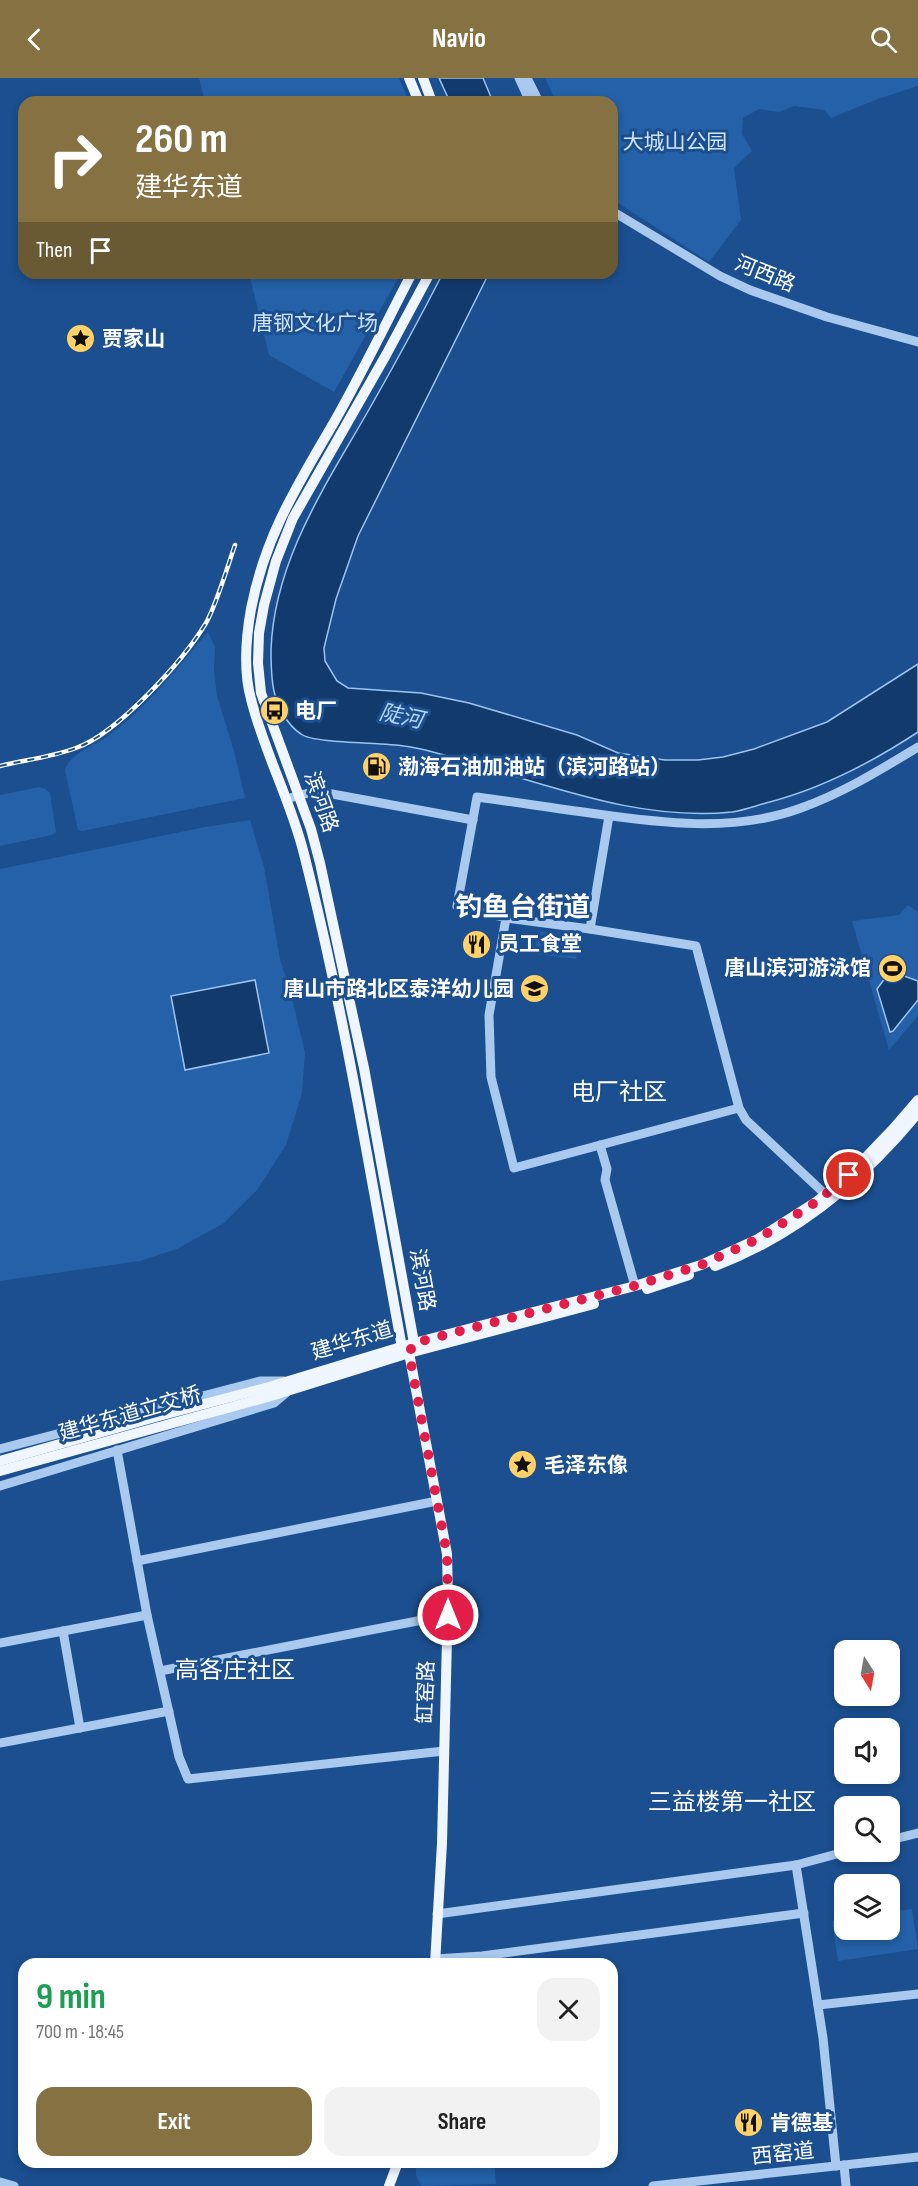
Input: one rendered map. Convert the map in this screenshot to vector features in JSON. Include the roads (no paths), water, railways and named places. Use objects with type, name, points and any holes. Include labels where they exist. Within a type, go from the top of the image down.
[{"type":"main road","points":[[409,78],[416,96]]},
{"type":"main road","points":[[423,78],[430,96]]},
{"type":"main road","name":"滨河路","points":[[408,1348],[336,990],[304,851],[250,697],[246,664],[252,606],[267,550],[279,520],[304,471],[334,423],[409,279]]},
{"type":"main road","name":"滨河路","points":[[408,1348],[348,988],[311,829],[261,693],[258,663],[264,605],[276,561],[293,518],[427,279]]},
{"type":"main road","name":"建华东道","points":[[270,1391],[408,1348],[634,1286],[701,1265],[758,1239],[825,1194],[849,1175],[918,1100]]},
{"type":"main road","name":"建华东道","points":[[408,1348],[671,1282],[732,1259],[762,1245],[819,1210],[887,1150],[918,1113]]},
{"type":"main road","name":"缸窑路","points":[[408,1348],[447,1554],[448,1615],[435,1958]]},
{"type":"main road","name":"建华东道立交桥","points":[[0,1461],[159,1416],[270,1391]]},
{"type":"main road","name":"建华东道立交桥","points":[[0,1471],[270,1391]]},
{"type":"main road","points":[[388,2186],[396,2168]]},
{"type":"street","points":[[519,78],[527,96]]},
{"type":"street","points":[[527,78],[536,96]]},
{"type":"street","name":"河西路","points":[[618,215],[720,276],[750,290],[827,317],[918,342]]},
{"type":"street","points":[[825,1194],[746,1120],[739,1108],[696,946],[506,918],[457,906],[477,797],[609,816],[681,824],[719,824],[754,820],[799,809],[833,796],[918,747]]},
{"type":"street","points":[[286,799],[316,791],[473,820]]},
{"type":"street","points":[[590,929],[609,816]]},
{"type":"street","points":[[506,918],[489,1015],[491,1077],[514,1168],[739,1108]]},
{"type":"street","points":[[600,1145],[607,1169],[605,1180],[634,1286]]},
{"type":"street","points":[[0,1449],[260,1381],[288,1385],[274,1403],[0,1486]]},
{"type":"street","points":[[117,1450],[147,1615],[179,1757],[188,1779],[444,1751]]},
{"type":"street","points":[[137,1561],[436,1501]]},
{"type":"street","points":[[0,1643],[147,1615]]},
{"type":"street","points":[[160,1671],[448,1615]]},
{"type":"street","points":[[63,1630],[80,1728]]},
{"type":"street","points":[[0,1743],[169,1711]]},
{"type":"street","points":[[900,1838],[918,1833]]},
{"type":"street","points":[[438,1914],[796,1865],[834,1855]]},
{"type":"street","points":[[796,1865],[840,2166],[846,2186]]},
{"type":"street","points":[[463,1958],[804,1913]]},
{"type":"street","points":[[818,2005],[918,1994]]},
{"type":"street","name":"西窑道","points":[[652,2186],[693,2184],[918,2157]]},
{"type":"street","points":[[0,2182],[14,2186]]},
{"type":"water","points":[[439,78],[483,78],[490,96],[447,96]]},
{"type":"water","name":"陡河","points":[[440,279],[486,279],[358,536],[336,599],[324,648],[325,661],[337,681],[348,688],[421,693],[469,703],[577,735],[618,753],[665,760],[698,760],[723,757],[754,749],[827,722],[918,664],[918,732],[864,764],[826,783],[732,812],[699,814],[667,812],[603,801],[423,749],[320,740],[308,737],[296,730],[280,709],[275,697],[272,676],[271,650],[274,617],[282,584],[306,522],[321,493]]},
{"type":"water","points":[[893,972],[918,981],[918,1000],[890,1032],[877,989],[889,973]]},
{"type":"water","points":[[255,980],[269,1053],[185,1070],[171,996]]},
{"type":"railway","points":[[0,766],[76,748],[93,740],[130,712],[166,675],[196,639],[218,596],[235,545]]},
{"type":"place","name":"贾家山","points":[[81,339]]},
{"type":"place","name":"电厂","points":[[274,711]]},
{"type":"place","name":"渤海石油加油站（滨河路站）","points":[[377,767]]},
{"type":"place","name":"员工食堂","points":[[477,944]]},
{"type":"place","name":"唐山滨河游泳馆","points":[[892,968]]},
{"type":"place","name":"唐山市路北区泰洋幼儿园","points":[[535,989]]},
{"type":"place","name":"毛泽东像","points":[[523,1465]]},
{"type":"place","name":"肯德基","points":[[749,2123]]},
{"type":"district","name":"钓鱼台街道","points":[[523,908]]},
{"type":"district","name":"电厂社区","points":[[619,1092]]},
{"type":"district","name":"高各庄社区","points":[[235,1670]]},
{"type":"district","name":"三益楼第一社区","points":[[732,1802]]},
{"type":"park label","name":"大城山公园","points":[[675,142]]},
{"type":"park label","name":"唐钢文化广场","points":[[315,323]]}]
